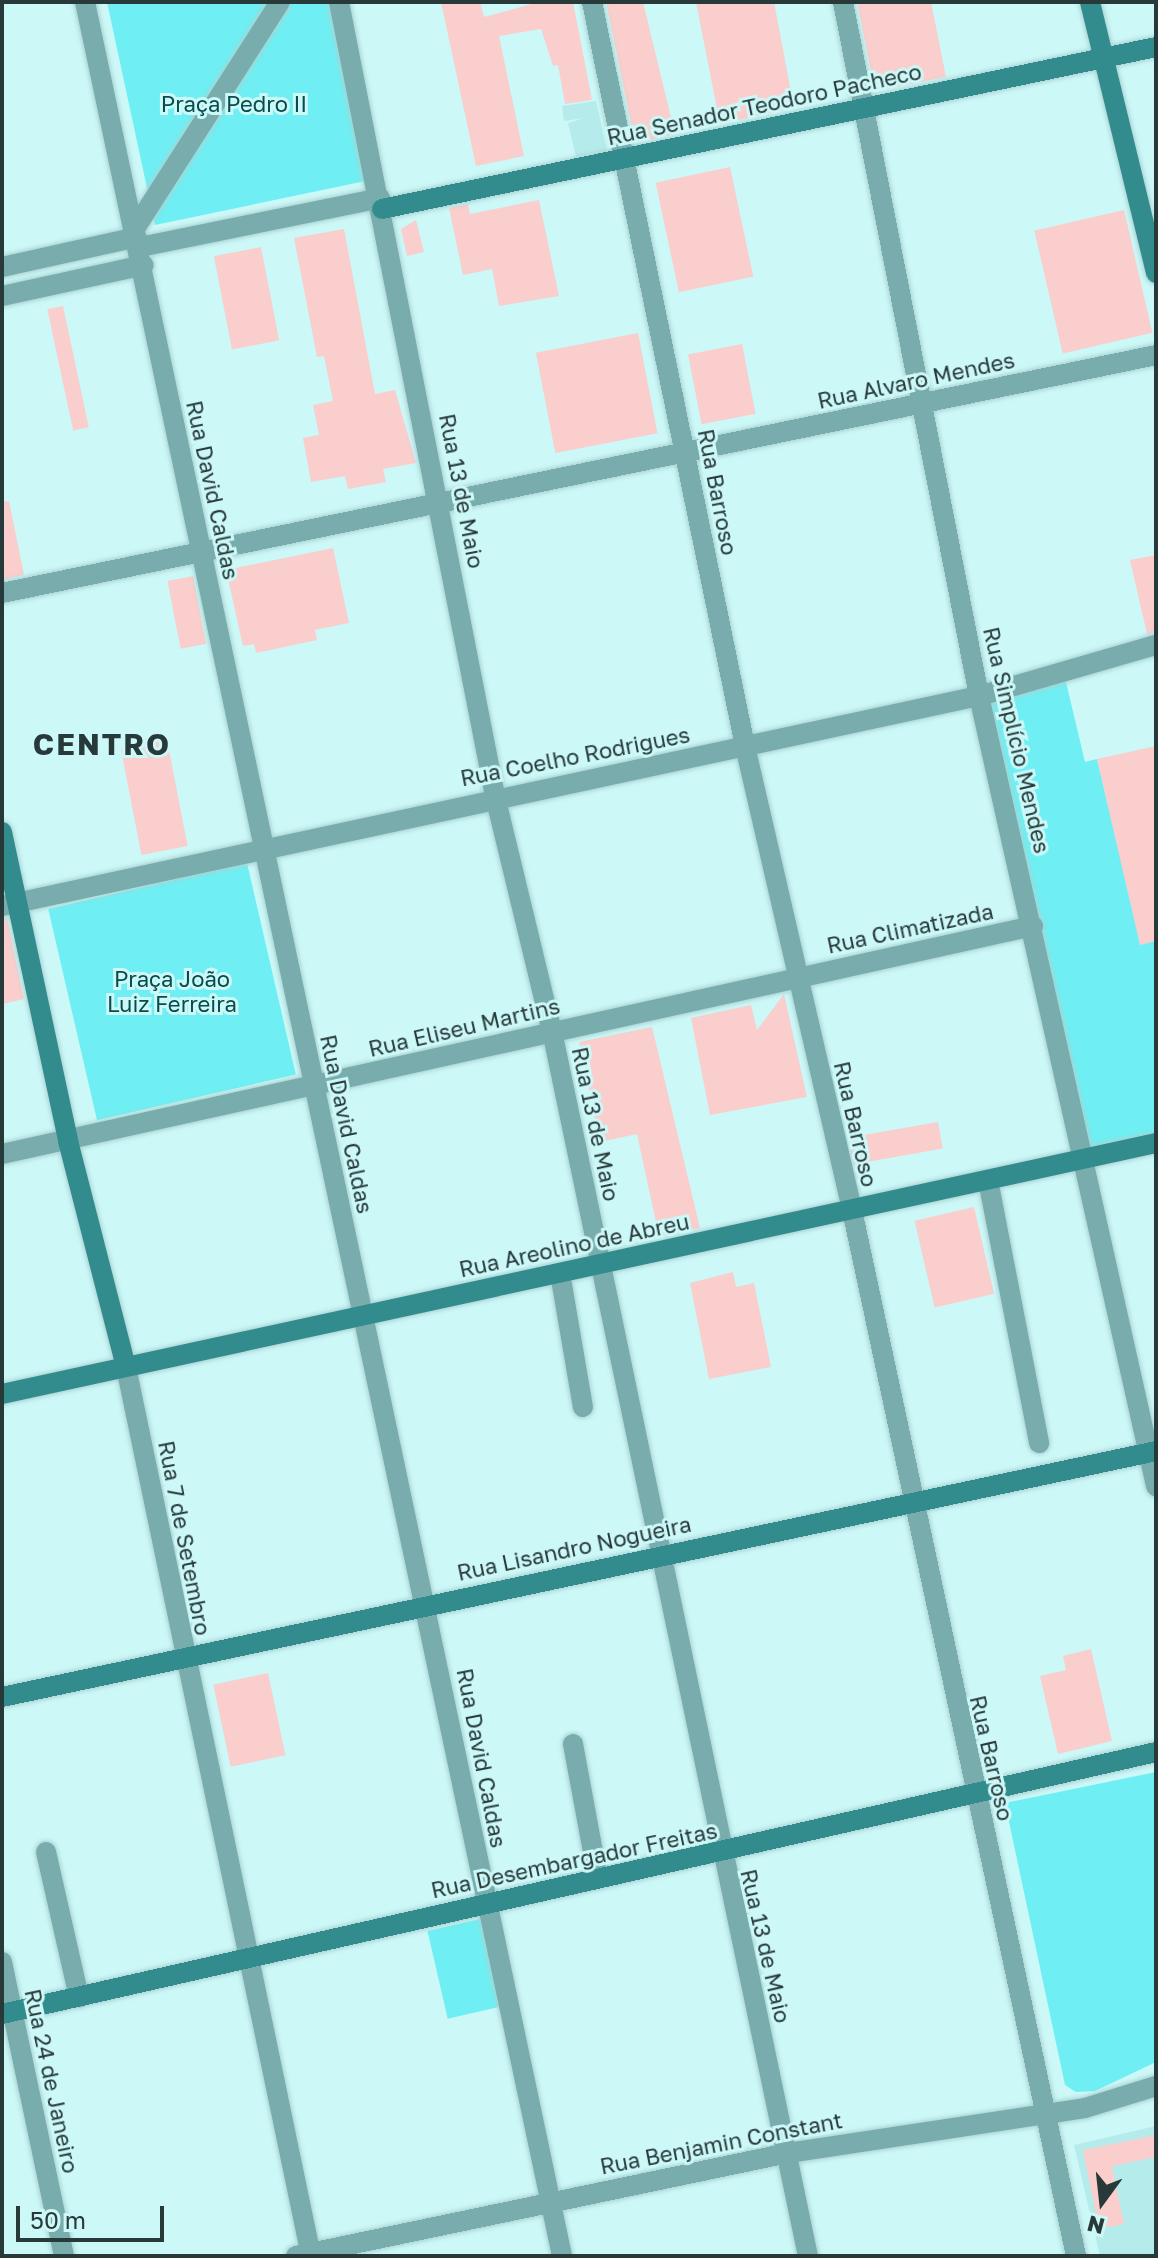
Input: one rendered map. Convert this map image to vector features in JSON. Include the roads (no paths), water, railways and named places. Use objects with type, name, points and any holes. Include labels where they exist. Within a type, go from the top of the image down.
[{"type":"street","name":"Rua David Caldas","points":[[85,2],[139,244],[263,850],[427,1603],[562,2256]]},
{"type":"street","name":"Rua 13 de Maio","points":[[339,2],[441,504],[495,796],[552,1031],[721,1853],[808,2256]]},
{"type":"street","name":"Rua Barroso","points":[[592,2],[745,746],[852,1210],[975,1795],[1049,2110],[1076,2256]]},
{"type":"street","name":"Rua Simplício Mendes","points":[[843,2],[919,405],[979,696],[1033,926],[1082,1159],[1152,1452],[1156,1486]]},
{"type":"street","points":[[1090,2],[1156,273]]},
{"type":"street","points":[[2,296],[103,275],[139,244],[272,7]]},
{"type":"street","name":"Rua Senador Teodoro Pacheco","points":[[139,244],[381,204],[625,157],[1156,47]]},
{"type":"street","points":[[23,291],[10,266],[96,246],[139,244]]},
{"type":"street","points":[[96,246],[103,275]]},
{"type":"street","name":"Rua Alvaro Mendes","points":[[2,593],[1156,355]]},
{"type":"street","name":"Rua Coelho Rodrigues","points":[[8,905],[495,796],[979,696],[1156,645]]},
{"type":"street","name":"Rua 7 de Setembro","points":[[2,832],[8,905],[126,1367],[306,2255]]},
{"type":"street","name":"Rua Climatizada","points":[[796,977],[1033,926]]},
{"type":"street","name":"Rua Eliseu Martins","points":[[2,1154],[315,1087],[796,977]]},
{"type":"street","name":"Rua Areolino de Abreu","points":[[2,1394],[362,1313],[600,1265],[1156,1143]]},
{"type":"street","points":[[988,1180],[1039,1443]]},
{"type":"street","points":[[560,1273],[583,1407]]},
{"type":"street","name":"Rua Lisandro Nogueira","points":[[2,1697],[427,1603],[1152,1452]]},
{"type":"street","points":[[573,1744],[598,1879]]},
{"type":"street","name":"Rua Desembargador Freitas","points":[[8,2013],[1156,1752]]},
{"type":"street","points":[[46,1852],[79,1997]]},
{"type":"street","name":"Rua 24 de Janeiro","points":[[2,1962],[8,2013],[64,2256]]},
{"type":"street","name":"Rua Benjamin Constant","points":[[306,2255],[550,2200],[788,2153],[1049,2110],[1085,2108],[1156,2086]]},
{"type":"district","name":"CENTRO","points":[[102,744]]},
{"type":"park label","name":"Praça Pedro II","points":[[234,104]]},
{"type":"park label","name":"Praça João Luiz Ferreira","points":[[172,990]]}]
